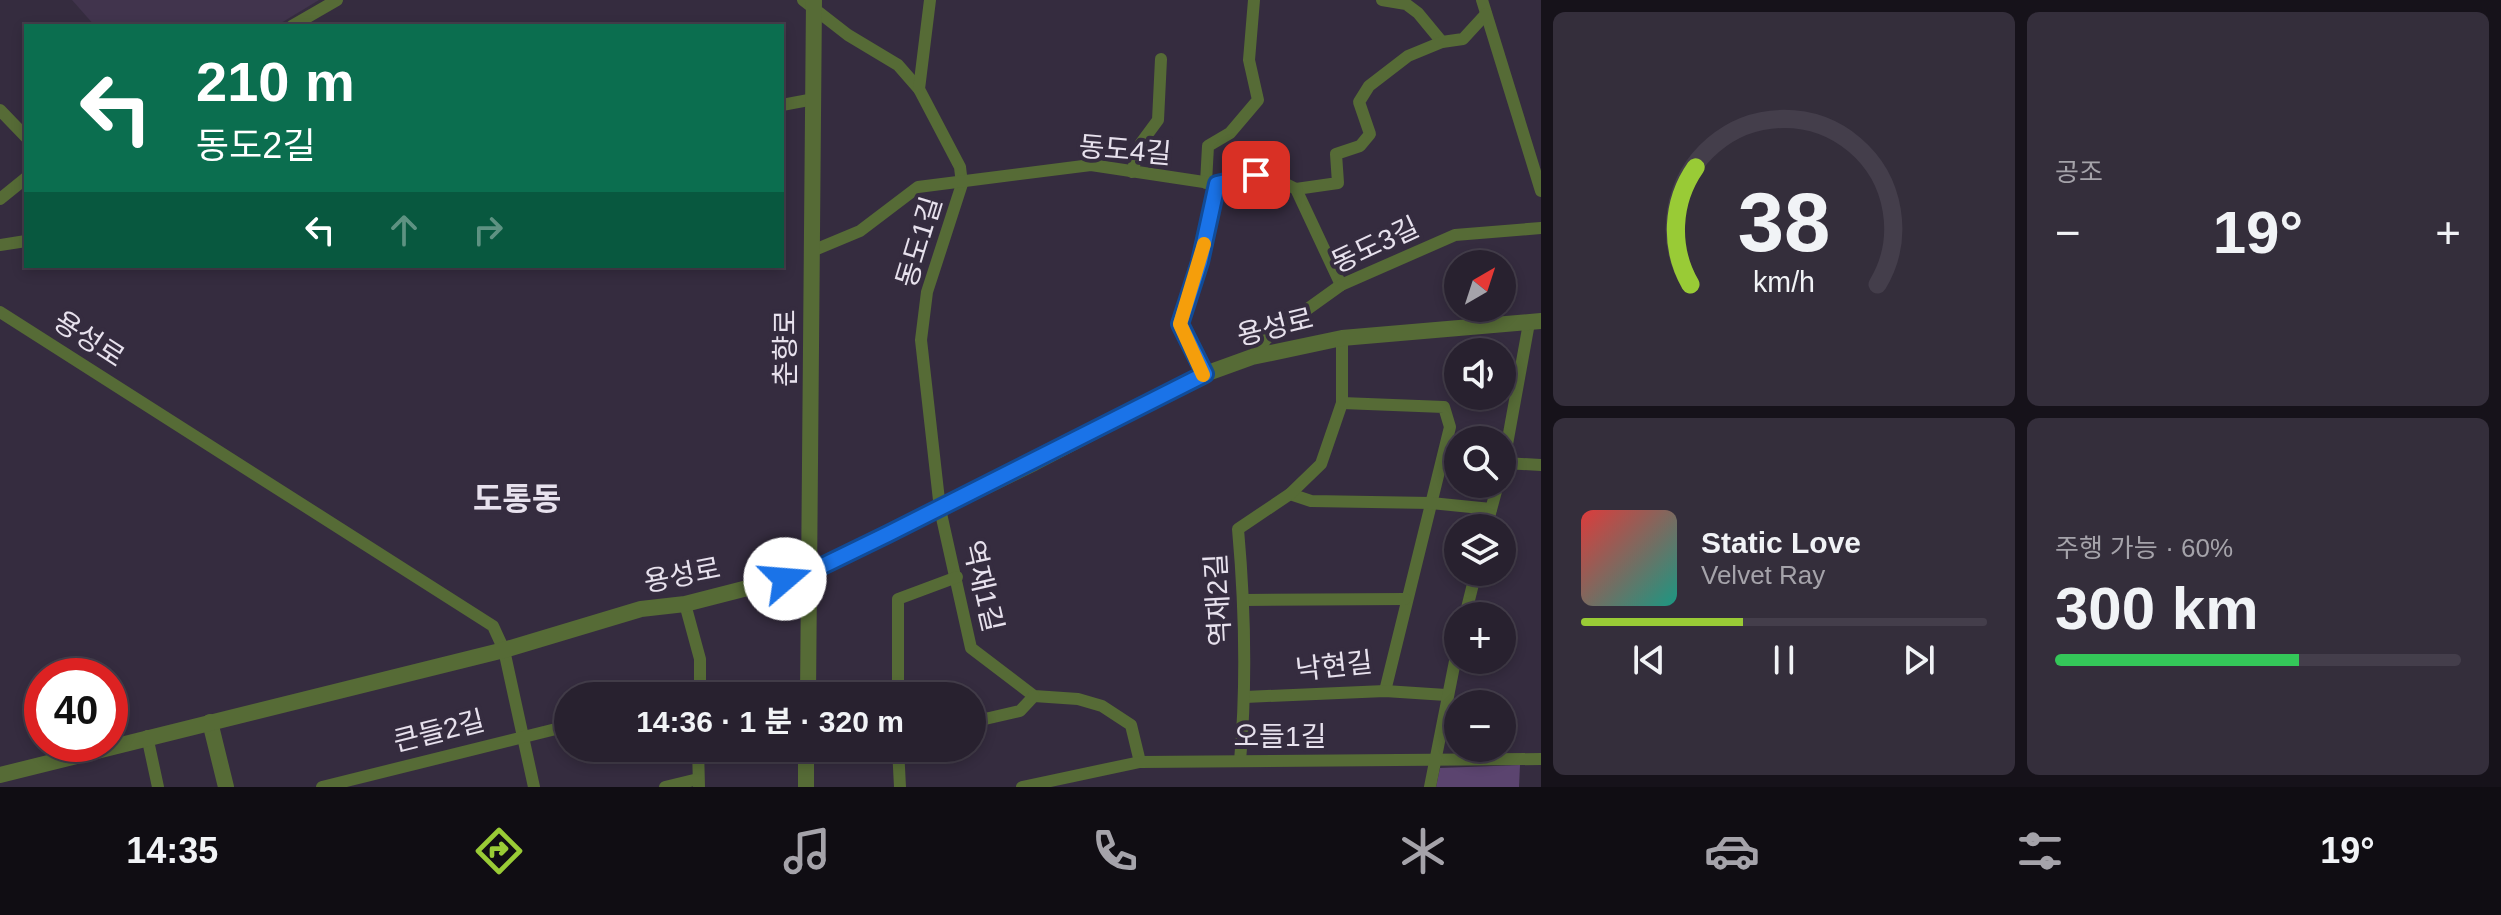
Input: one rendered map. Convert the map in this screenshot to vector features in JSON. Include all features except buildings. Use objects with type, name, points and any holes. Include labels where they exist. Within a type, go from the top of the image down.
[{"type":"street","points":[[295,24],[337,0]]},
{"type":"street","points":[[919,89],[930,0]]},
{"type":"street","points":[[1205,374],[1180,324],[1200,262],[1212,183],[1208,146],[1230,133],[1258,100],[1249,60],[1254,0]]},
{"type":"street","points":[[1382,0],[1406,4],[1418,13],[1442,42]]},
{"type":"street","points":[[1482,0],[1541,191]]},
{"type":"street","name":"동도1길","points":[[810,2],[848,35],[898,65],[919,89],[960,167],[962,184],[927,292],[921,340],[940,509]]},
{"type":"street","name":"춘향로","points":[[808,682],[814,99],[810,2]]},
{"type":"street","points":[[1341,285],[1296,189],[1338,183],[1336,154],[1360,146],[1370,134],[1359,102],[1369,86],[1408,56],[1442,42],[1463,39],[1486,14]]},
{"type":"street","points":[[1132,172],[1141,143],[1158,120],[1161,59]]},
{"type":"street","points":[[784,105],[814,99]]},
{"type":"street","points":[[0,110],[24,135]]},
{"type":"street","name":"동도4길","points":[[812,251],[860,231],[918,187],[962,184],[1091,165],[1212,183],[1256,175],[1272,177],[1296,189]]},
{"type":"street","points":[[0,199],[24,180]]},
{"type":"street","name":"동도3길","points":[[1252,357],[1267,338],[1341,285],[1455,235],[1541,228]]},
{"type":"street","points":[[0,245],[24,241]]},
{"type":"street","name":"용성로","points":[[0,312],[493,626],[504,650]]},
{"type":"street","points":[[1512,426],[1535,322]]},
{"type":"street","name":"용성로","points":[[0,775],[147,736],[504,650],[641,609],[685,604],[810,572],[1205,374],[1252,357],[1342,338],[1535,322]]},
{"type":"street","name":"역재2길","points":[[1240,761],[1245,697],[1244,600],[1238,529],[1290,494],[1321,464],[1342,403],[1342,338]]},
{"type":"street","name":"낙현길","points":[[1245,697],[1385,691],[1405,599],[1450,427],[1444,407],[1342,403]]},
{"type":"street","points":[[1516,466],[1541,465]]},
{"type":"street","points":[[1290,494],[1311,501],[1431,503],[1491,509]]},
{"type":"street","points":[[1490,514],[1494,498]]},
{"type":"street","name":"역재1길","points":[[940,509],[971,648],[1034,696]]},
{"type":"street","points":[[898,682],[898,599],[957,577]]},
{"type":"street","points":[[1244,600],[1405,599]]},
{"type":"street","points":[[685,604],[700,659],[699,682]]},
{"type":"street","points":[[504,650],[534,787]]},
{"type":"street","points":[[1385,691],[1444,695]]},
{"type":"street","points":[[986,719],[1020,711],[1034,696],[1078,699],[1102,706],[1131,725],[1140,762]]},
{"type":"street","points":[[1430,787],[1444,708]]},
{"type":"street","points":[[210,722],[226,787]]},
{"type":"street","name":"큰들2길","points":[[322,787],[554,729]]},
{"type":"street","points":[[147,736],[158,787]]},
{"type":"street","name":"오들1길","points":[[1022,787],[1140,762],[1541,759]]},
{"type":"street","points":[[665,787],[698,783],[698,762]]},
{"type":"street","points":[[806,762],[806,787]]},
{"type":"street","points":[[899,762],[900,787]]},
{"type":"shaded area","points":[[72,0],[319,0],[279,24],[93,24]]},
{"type":"shaded area","points":[[1520,765],[1519,787],[1436,787],[1440,768]]},
{"type":"slow traffic","points":[[1203,375],[1180,324],[1204,244]]},
{"type":"district","name":"도통동","points":[[517,499]]},
{"type":"route","points":[[785,579],[810,572],[1034,463],[1205,374],[1180,324],[1200,262],[1217,184],[1256,175]]}]
